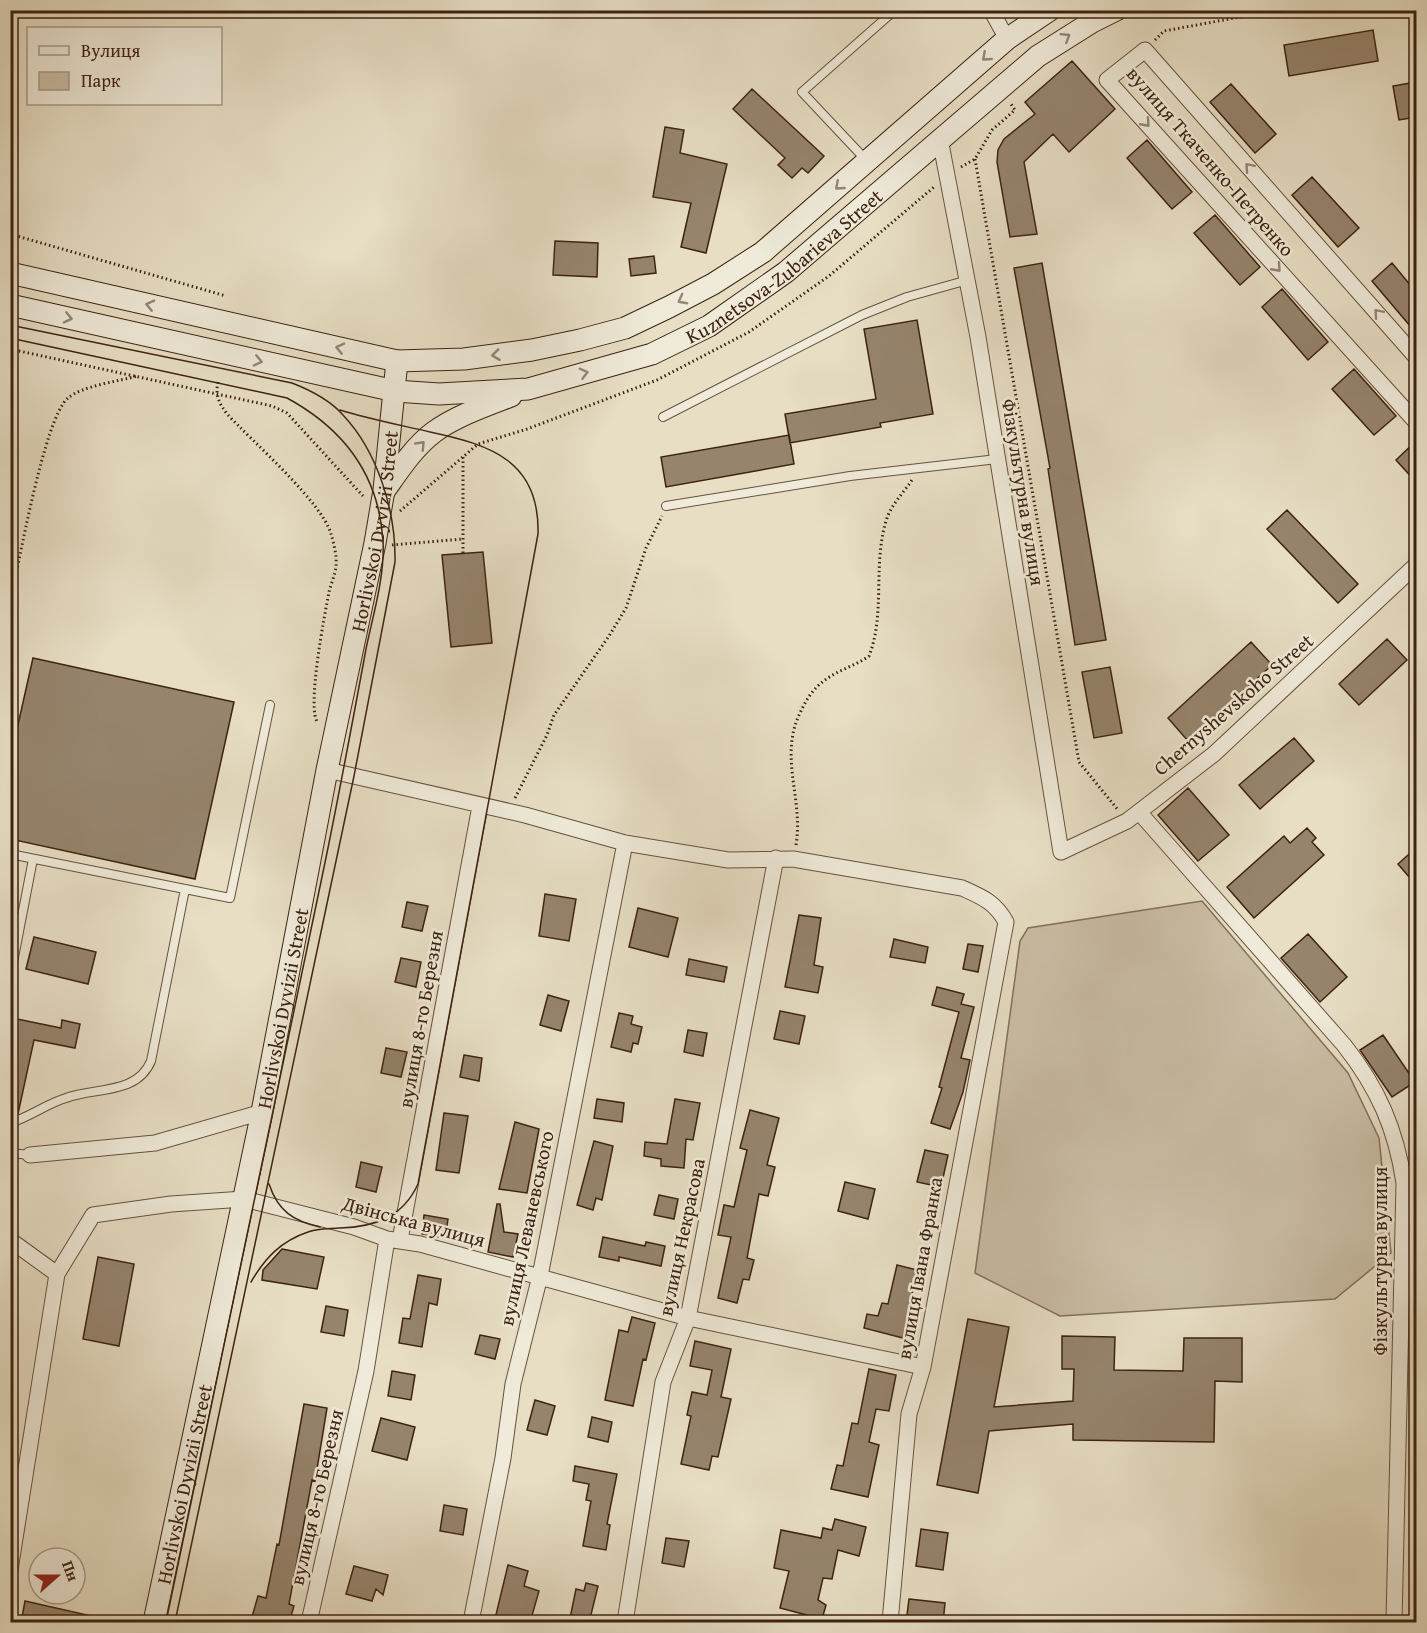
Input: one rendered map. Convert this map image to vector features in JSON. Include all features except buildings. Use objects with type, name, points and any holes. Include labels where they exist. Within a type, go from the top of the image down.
[{"type":"main road","name":"Kuznetsova-Zubarieva Street","points":[[10,273],[397,361],[464,359],[532,350],[626,328],[713,284],[763,252],[1006,39],[1050,10]]},
{"type":"main road","name":"Kuznetsova-Zubarieva Street","points":[[10,305],[395,391],[439,394],[528,389],[652,354],[709,326],[786,272],[1038,56],[1092,22],[1116,10]]},
{"type":"main road","name":"Horlivskoi Dyvizii Street","points":[[154,1623],[262,1112],[333,739],[375,543],[384,490],[397,361]]},
{"type":"main road","points":[[384,490],[407,460],[433,433],[454,420],[528,389]]},
{"type":"street","points":[[991,10],[1006,39]]},
{"type":"street","name":"вулиця Ткаченко-Петренко","points":[[1416,357],[1145,50],[1107,80],[1416,422]]},
{"type":"street","name":"Фізкультурна вулиця","points":[[940,139],[968,280],[1061,852]]},
{"type":"street","name":"Chernyshevskoho Street","points":[[1061,852],[1133,816],[1214,754],[1416,565]]},
{"type":"street","points":[[327,770],[508,811],[625,843],[728,860],[793,859]]},
{"type":"street","name":"вулиця 8-го Березня","points":[[309,1623],[394,1239],[480,806]]},
{"type":"street","name":"Фізкультурна вулиця","points":[[1133,816],[1350,1053],[1387,1114],[1398,1145],[1404,1183],[1394,1623]]},
{"type":"street","name":"вулиця Леваневського","points":[[471,1623],[503,1458],[513,1384],[540,1276],[625,843]]},
{"type":"street","name":"вулиця Некрасова","points":[[625,1623],[663,1382],[688,1318],[776,858]]},
{"type":"street","name":"вулиця Івана Франка","points":[[793,859],[962,888],[987,898],[998,908],[1006,922],[923,1368],[909,1414],[890,1623]]},
{"type":"street","points":[[30,1155],[155,1143],[262,1112]]},
{"type":"street","name":"Двінська вулиця","points":[[57,1274],[93,1215],[171,1204],[244,1199],[540,1276],[688,1318],[923,1368]]},
{"type":"street","points":[[10,1240],[57,1274],[10,1570]]},
{"type":"lane","points":[[867,161],[802,92],[895,10]]},
{"type":"lane","points":[[663,417],[862,315],[907,297],[968,280]]},
{"type":"lane","points":[[666,506],[850,476],[998,459]]},
{"type":"lane","points":[[10,854],[230,898],[270,705]]},
{"type":"lane","points":[[10,978],[33,859]]},
{"type":"lane","points":[[10,1123],[32,1116],[68,1096],[121,1087],[146,1073],[151,1061],[185,890]]},
{"type":"lane","points":[[10,1153],[30,1155]]},
{"type":"path","points":[[1145,50],[1164,31],[1278,10]]},
{"type":"path","points":[[975,159],[1079,762],[1133,816]]},
{"type":"path","points":[[10,234],[226,296]]},
{"type":"path","points":[[10,349],[272,405],[287,413],[380,516],[392,518],[478,444]]},
{"type":"path","points":[[10,602],[42,459],[59,409],[65,400],[79,392],[140,376]]},
{"type":"path","points":[[218,382],[216,392],[227,414],[317,508],[331,534],[336,566],[321,641],[314,707],[315,719],[333,739]]},
{"type":"path","points":[[463,457],[463,554]]},
{"type":"path","points":[[793,859],[798,832],[790,768],[792,726],[806,700],[825,680],[869,656],[876,633],[877,587],[885,526],[893,506],[920,468]]},
{"type":"path","points":[[508,811],[547,735],[554,715],[626,608],[646,548],[659,525],[666,506]]},
{"type":"path","points":[[375,543],[408,544],[463,539]]},
{"type":"green space","points":[[1202,901],[1348,1073],[1379,1138],[1391,1253],[1335,1299],[1060,1316],[975,1273],[1020,941],[1028,928]]},
{"type":"tram line","points":[[10,325],[292,383],[313,392],[338,410],[366,447],[382,484],[392,523],[395,562],[354,776],[175,1622]]},
{"type":"tram line","points":[[10,338],[287,398],[325,424],[355,456],[366,474],[374,495],[383,541],[380,582],[334,820],[166,1622]]},
{"type":"tram line","points":[[251,1282],[268,1258],[290,1240],[316,1230],[365,1225],[386,1218],[404,1205],[418,1184],[538,534],[536,509],[531,489],[521,473],[508,460],[473,443],[340,410]]},
{"type":"tram line","points":[[269,1184],[282,1208],[294,1218],[320,1227]]}]
